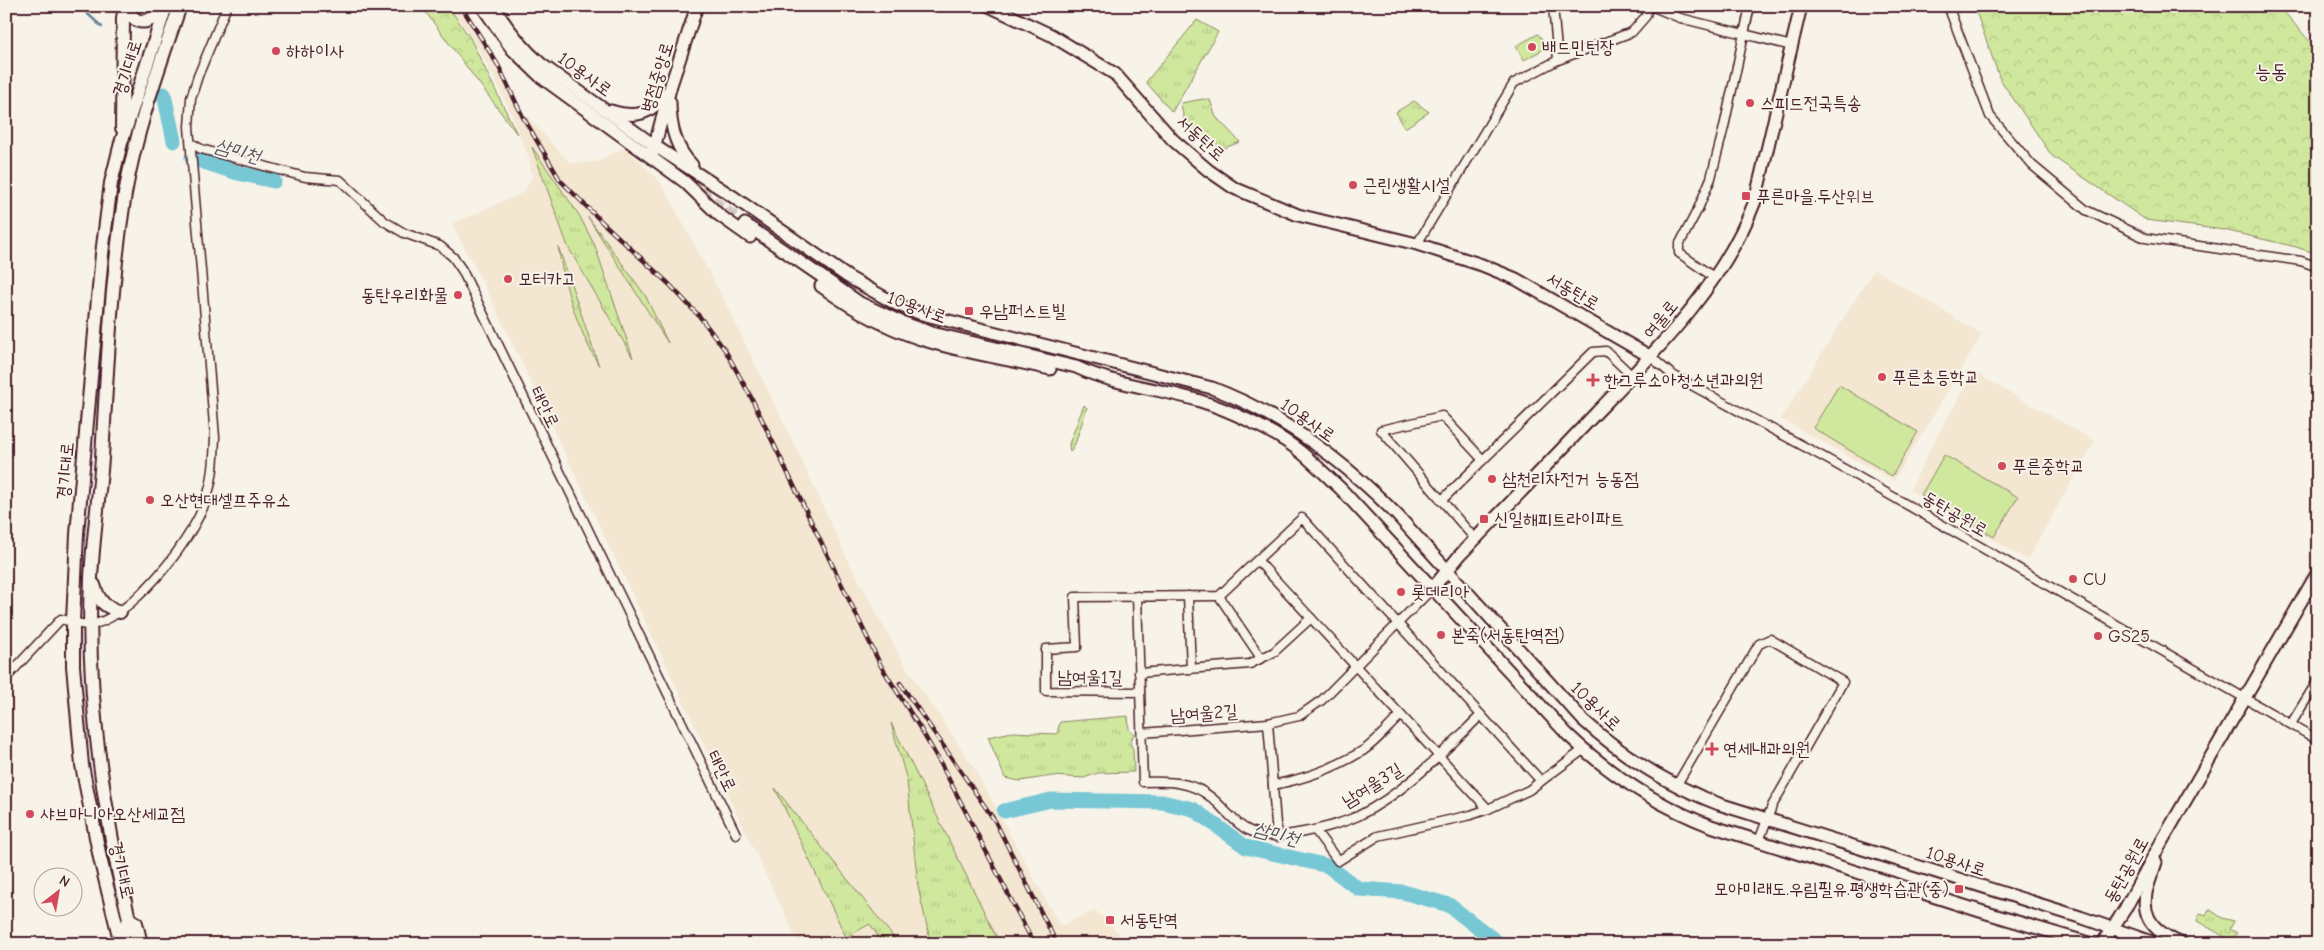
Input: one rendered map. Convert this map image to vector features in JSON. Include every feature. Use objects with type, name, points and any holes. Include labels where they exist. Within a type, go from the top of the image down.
[{"type":"main road","points":[[126,6],[138,22],[145,22],[166,8]]},
{"type":"main road","points":[[121,142],[123,18],[126,6]]},
{"type":"main road","name":"경기대로","points":[[131,944],[127,925],[130,919],[114,858],[100,778],[93,715],[91,578],[116,267],[126,193],[139,135],[180,6]]},
{"type":"main road","name":"경기대로","points":[[121,944],[100,858],[82,765],[74,666],[73,621],[76,534],[102,254],[111,183],[121,142],[166,8]]},
{"type":"main road","points":[[91,578],[98,600],[103,605],[120,612]]},
{"type":"main road","points":[[113,908],[111,927],[115,944]]},
{"type":"main road","points":[[130,919],[136,923],[141,944]]},
{"type":"street","points":[[6,678],[61,619],[91,625],[120,612],[158,576],[185,540],[201,512],[212,473],[215,436],[192,144],[189,127],[191,98],[227,6]]},
{"type":"street","name":"10용사로","points":[[482,6],[512,49],[541,77],[684,182],[718,215],[842,301],[900,331],[933,343],[1074,374],[1094,375]]},
{"type":"street","name":"10용사로","points":[[493,6],[510,33],[529,54],[589,99],[655,146],[732,196],[848,278],[896,304],[922,314],[1212,388],[1268,413],[1321,449],[1374,492],[1583,720],[1631,760],[1676,786],[1719,804],[1767,820],[2112,928],[2157,944]]},
{"type":"street","name":"병점중앙로","points":[[651,158],[671,85],[697,6]]},
{"type":"street","name":"서동탄로","points":[[989,6],[1051,35],[1115,74],[1173,140],[1208,170],[1234,188],[1298,215],[1417,244],[1482,265],[1516,279],[1651,356]]},
{"type":"street","points":[[1553,6],[1558,60]]},
{"type":"street","points":[[1417,244],[1514,83],[1558,60],[1632,32],[1646,16],[1649,6],[1680,18],[1792,46]]},
{"type":"street","points":[[1715,278],[1679,253],[1679,245],[1698,209],[1711,178],[1750,6]]},
{"type":"street","name":"여울로","points":[[1432,589],[1475,539],[1651,356],[1715,278],[1746,227],[1755,201],[1772,136],[1801,6]]},
{"type":"street","points":[[1948,6],[1990,116],[2032,164],[2086,210],[2146,238],[2291,260],[2318,267]]},
{"type":"street","points":[[589,99],[618,113],[642,113],[657,106],[671,85]]},
{"type":"street","points":[[671,85],[671,120],[677,143],[686,159],[708,180]]},
{"type":"street","name":"태안로","points":[[192,144],[201,149],[305,177],[340,180],[384,221],[404,233],[440,246],[453,257],[462,270],[736,834]]},
{"type":"street","points":[[718,215],[720,200],[732,196]]},
{"type":"street","name":"10용사로","points":[[1098,360],[1078,360],[904,318],[864,299],[746,222],[847,295],[901,322],[932,333],[1076,367],[1094,375],[1197,400],[1246,421],[1287,442],[1302,453],[1341,489],[1583,750],[1620,779],[1668,808],[1711,826],[1980,911],[2092,944]]},
{"type":"street","points":[[1441,502],[1593,352],[1606,351],[1632,376]]},
{"type":"street","name":"동탄공원로","points":[[1651,356],[1671,374],[1827,459],[2244,698]]},
{"type":"street","points":[[1475,539],[1441,502],[1381,430],[1442,416],[1483,460]]},
{"type":"street","points":[[1261,658],[1219,596],[1302,518],[1541,781]]},
{"type":"street","points":[[1258,561],[1488,809]]},
{"type":"street","name":"동탄공원로","points":[[2102,944],[2125,910],[2162,841],[2318,572]]},
{"type":"street","name":"남여울2길","points":[[1142,733],[1268,724],[1299,716],[1310,709],[1356,666],[1432,589]]},
{"type":"street","name":"남여울1길","points":[[1137,596],[1142,733]]},
{"type":"street","points":[[1188,596],[1191,669]]},
{"type":"street","name":"남여울1길","points":[[1140,692],[1046,691],[1046,649],[1077,648],[1075,597],[1219,596]]},
{"type":"street","name":"남여울1길","points":[[1139,673],[1250,664],[1274,652],[1311,618]]},
{"type":"street","points":[[1676,786],[1759,644],[1770,639],[1844,682],[1772,806],[1759,841]]},
{"type":"street","points":[[2291,724],[2314,693],[2318,680]]},
{"type":"street","points":[[2244,698],[2318,740]]},
{"type":"street","name":"남여울3길","points":[[1273,785],[1293,781],[1326,770],[1365,749],[1401,715]]},
{"type":"street","name":"남여울3길","points":[[1142,733],[1143,782],[1186,784],[1212,798],[1246,829],[1261,836],[1277,837],[1315,830],[1358,816],[1394,793],[1438,756],[1481,715]]},
{"type":"street","points":[[1268,724],[1277,837]]},
{"type":"street","points":[[1315,830],[1338,861],[1378,836],[1471,815],[1488,809],[1529,790],[1583,750]]},
{"type":"street","points":[[2162,841],[2146,893],[2148,911],[2154,928],[2182,944]]},
{"type":"shaded area","points":[[451,6],[465,6],[481,31],[523,112],[570,163],[596,162],[625,147],[660,181],[719,290],[848,560],[903,662],[972,764],[1060,926],[1095,910],[1118,932],[1126,944],[799,944],[485,286],[452,224],[524,192],[532,178],[529,158],[507,104],[482,55]]},
{"type":"shaded area","name":"푸른초등학교","points":[[1874,269],[1982,334],[1894,481],[1781,419]]},
{"type":"shaded area","name":"푸른중학교","points":[[1974,372],[2095,441],[2027,560],[1910,490],[1937,436]]},
{"type":"green space","points":[[421,6],[448,6],[470,38],[517,134]]},
{"type":"green space","points":[[1974,6],[2279,6],[2318,51],[2318,254],[2224,230],[2146,220],[2052,156],[2000,79]]},
{"type":"green space","points":[[1197,20],[1218,32],[1172,112],[1146,82]]},
{"type":"green space","name":"배드민턴장","points":[[1538,34],[1548,47],[1524,60],[1516,46]]},
{"type":"green space","points":[[1203,99],[1210,100],[1216,117],[1240,142],[1219,150],[1192,132],[1185,120],[1181,103]]},
{"type":"green space","points":[[1414,101],[1429,112],[1405,128],[1396,112]]},
{"type":"green space","points":[[532,147],[579,215],[595,246],[633,358],[568,247]]},
{"type":"green space","points":[[588,217],[645,295],[668,343]]},
{"type":"green space","points":[[558,246],[599,366],[573,308]]},
{"type":"green space","points":[[1839,385],[1918,432],[1892,476],[1813,428]]},
{"type":"green space","points":[[1084,405],[1087,408],[1075,444],[1070,452],[1069,444]]},
{"type":"green space","points":[[1944,455],[2018,497],[1994,537],[1921,495]]},
{"type":"green space","points":[[1128,716],[1129,730],[1134,734],[1130,743],[1133,749],[1134,772],[1098,773],[1084,778],[1052,776],[1020,781],[1005,778],[988,737],[1012,732],[1057,734],[1060,722]]},
{"type":"green space","points":[[891,723],[1000,944],[931,944],[918,887],[907,781]]},
{"type":"green space","points":[[775,788],[899,944],[883,944],[870,924],[846,937]]},
{"type":"green space","points":[[2209,909],[2222,918],[2234,921],[2230,929],[2237,933],[2232,941],[2197,921],[2200,913],[2206,915]]},
{"type":"waterway","name":"삼미천","points":[[79,6],[102,27]]},
{"type":"waterway","name":"삼미천","points":[[164,94],[174,141]]},
{"type":"waterway","name":"삼미천","points":[[192,158],[238,173],[274,181]]},
{"type":"waterway","name":"삼미천","points":[[1004,811],[1051,800],[1162,802],[1193,809],[1246,847],[1328,866],[1359,889],[1403,892],[1449,905],[1499,944]]},
{"type":"tunnel","points":[[650,149],[710,192]]},
{"type":"tunnel","points":[[699,191],[745,224]]},
{"type":"railway","points":[[461,6],[498,65],[523,117],[560,180],[669,284],[700,317],[725,350],[752,399],[881,666],[941,764],[1034,944]]},
{"type":"railway","points":[[900,683],[995,821],[1057,944]]},
{"type":"place","name":"배드민턴장","points":[[1532,47]]},
{"type":"place","name":"하하이사","points":[[276,51]]},
{"type":"place","name":"스피드전국특송","points":[[1750,103]]},
{"type":"place","name":"근린생활시설","points":[[1353,185]]},
{"type":"place","name":"푸른마을.두산위브","points":[[1746,196]]},
{"type":"place","name":"모터카고","points":[[508,279]]},
{"type":"place","name":"동탄우리화물","points":[[458,295]]},
{"type":"place","name":"우남퍼스트빌","points":[[969,311]]},
{"type":"place","name":"푸른초등학교","points":[[1882,377]]},
{"type":"place","name":"한그루소아청소년과의원","points":[[1593,380]]},
{"type":"place","name":"푸른중학교","points":[[2002,466]]},
{"type":"place","name":"삼천리자전거 능동점","points":[[1492,479]]},
{"type":"place","name":"오산현대셀프주유소","points":[[150,500]]},
{"type":"place","name":"신일해피트라이파트","points":[[1484,519]]},
{"type":"place","name":"CU","points":[[2073,579]]},
{"type":"place","name":"롯데리아","points":[[1401,592]]},
{"type":"place","name":"본죽(서동탄역점)","points":[[1441,635]]},
{"type":"place","name":"GS25","points":[[2098,636]]},
{"type":"place","name":"연세내과의원","points":[[1712,749]]},
{"type":"place","name":"샤브마니아오산세교점","points":[[30,814]]},
{"type":"place","name":"모아미래도.우림필유.평생학습관(중)","points":[[1959,889]]},
{"type":"place","name":"서동탄역","points":[[1110,920]]},
{"type":"district","name":"능동","points":[[2271,71]]}]
